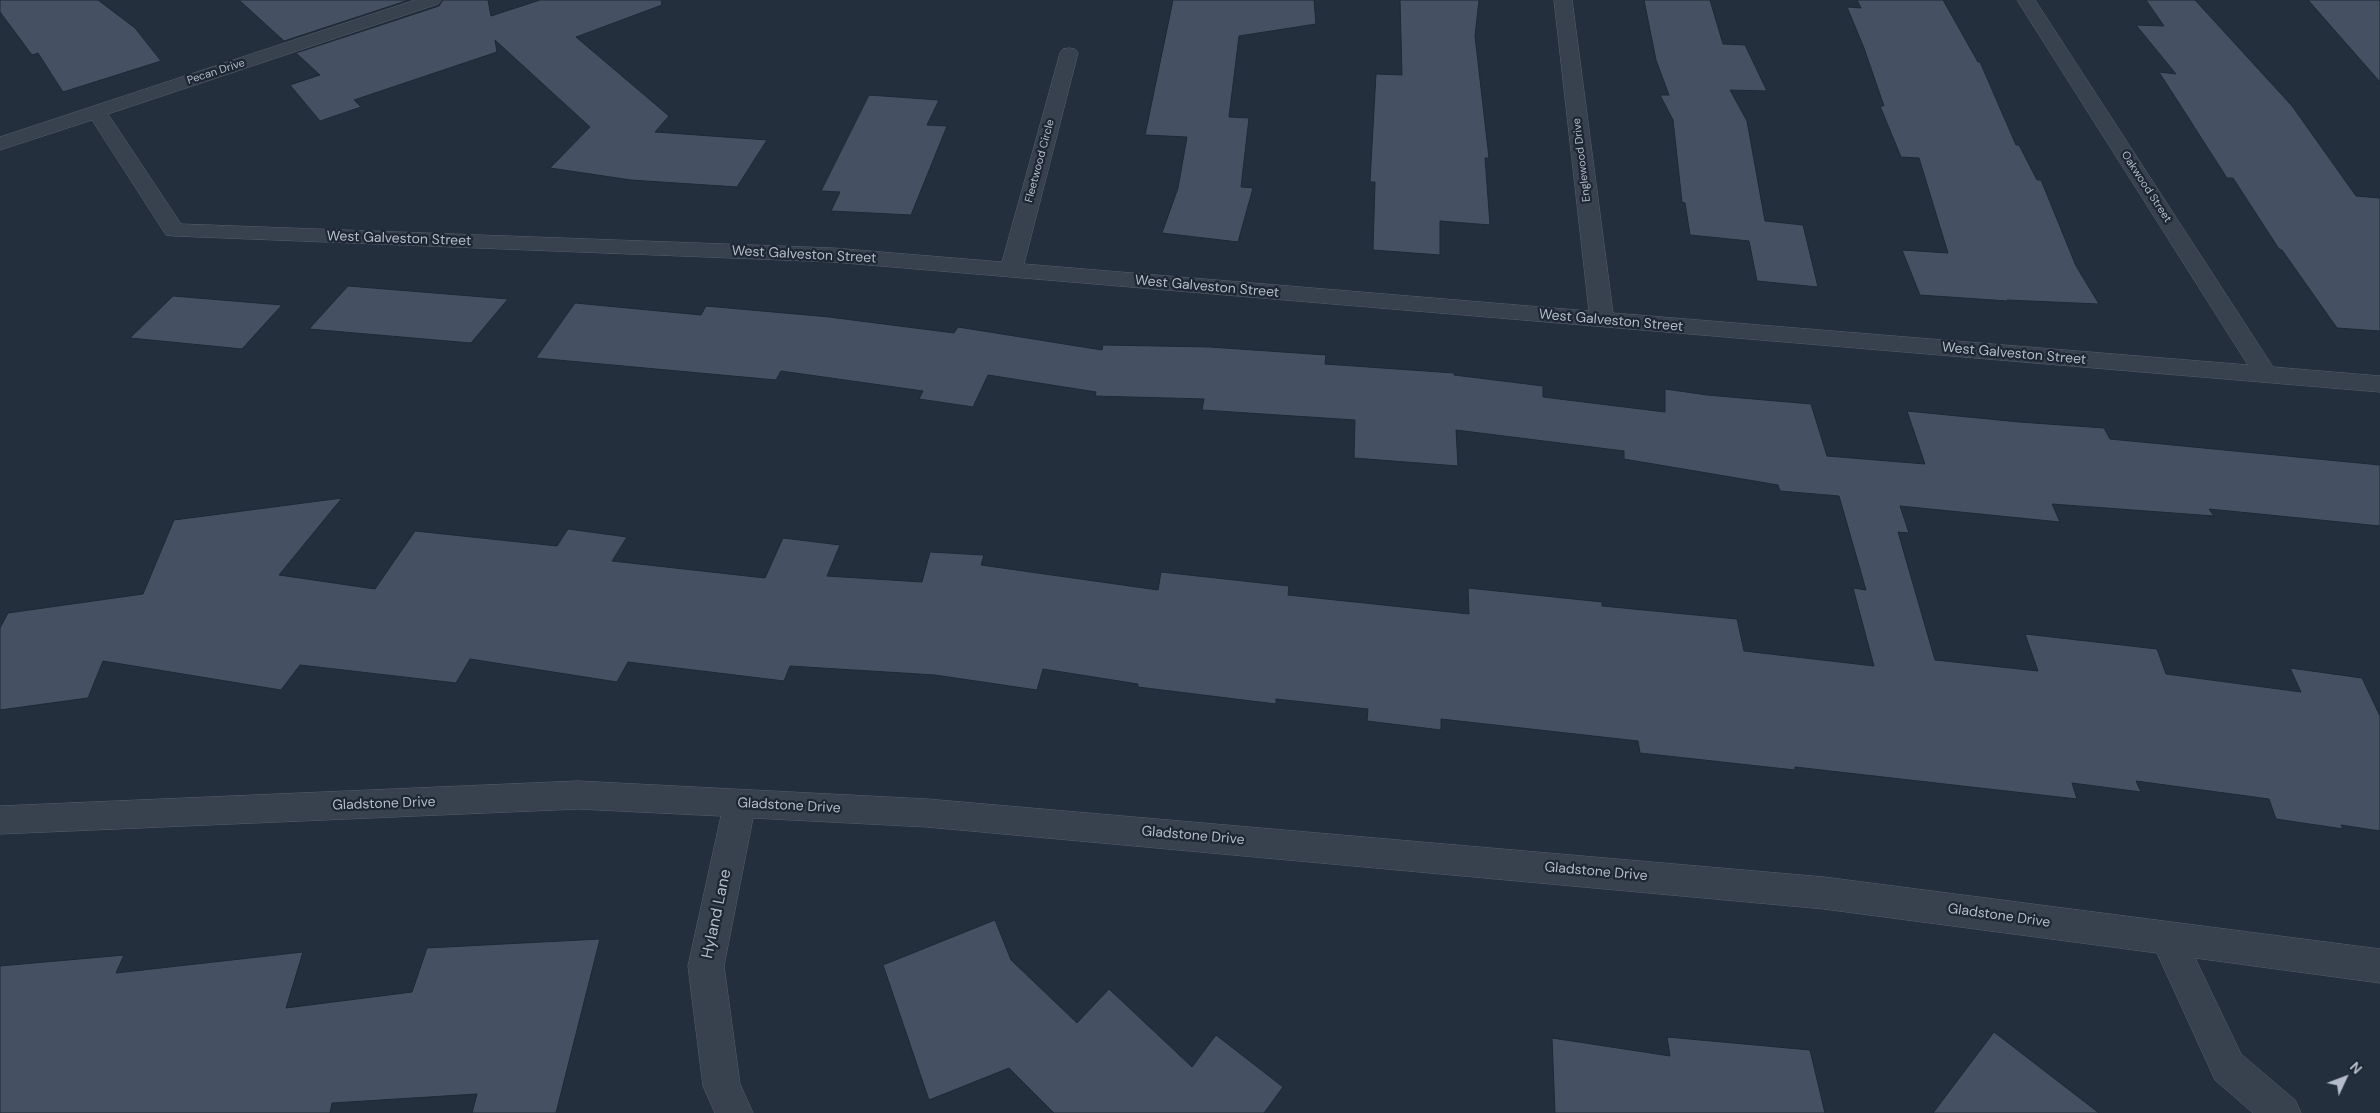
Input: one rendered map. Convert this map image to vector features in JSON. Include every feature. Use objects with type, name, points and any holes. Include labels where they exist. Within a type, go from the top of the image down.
[{"type":"street","name":"Pecan Drive","points":[[0,144],[432,0]]},
{"type":"street","name":"Englewood Drive","points":[[1563,0],[1602,320]]},
{"type":"street","name":"Oakwood Street","points":[[2026,0],[2266,375]]},
{"type":"street","name":"Fleetwood Circle","points":[[1011,270],[1069,52]]},
{"type":"street","name":"West Galveston Street","points":[[97,112],[174,230],[833,255],[2380,384]]},
{"type":"street","name":"Gladstone Drive","points":[[0,820],[578,795],[927,813],[1815,892],[2168,939],[2378,972]]},
{"type":"street","name":"Hyland Lane","points":[[734,1113],[722,1086],[706,966],[740,803]]},
{"type":"street","points":[[2168,939],[2228,1067],[2282,1113]]},
{"type":"building","points":[[0,0],[98,0],[135,28],[161,61],[63,92],[38,53],[32,55],[0,12]]},
{"type":"building","points":[[239,0],[409,0],[284,41]]},
{"type":"building","points":[[443,0],[488,0],[491,16],[540,0],[661,0],[662,5],[576,37],[669,116],[655,132],[767,140],[737,187],[631,180],[550,168],[590,127],[495,40],[497,52],[354,100],[361,107],[320,121],[290,85],[320,75],[296,53],[439,6]]},
{"type":"building","points":[[1173,0],[1314,0],[1316,24],[1239,36],[1229,117],[1249,118],[1241,187],[1253,188],[1238,242],[1162,233],[1178,188],[1187,137],[1145,135]]},
{"type":"building","points":[[1400,0],[1479,0],[1475,36],[1489,158],[1485,158],[1490,225],[1440,221],[1440,255],[1373,250],[1375,182],[1370,182],[1376,74],[1402,75]]},
{"type":"building","points":[[1644,0],[1710,0],[1723,44],[1745,45],[1767,91],[1730,90],[1747,121],[1765,221],[1803,225],[1818,287],[1757,281],[1749,241],[1690,235],[1685,203],[1682,202],[1673,120],[1660,95],[1669,95],[1656,60]]},
{"type":"building","points":[[1857,0],[1943,0],[1978,62],[1980,62],[2016,145],[2019,145],[2037,180],[2041,180],[2076,266],[2099,304],[2008,301],[1920,295],[1902,250],[1948,253],[1919,158],[1901,157],[1880,106],[1884,106],[1864,48],[1847,7],[1861,8]]},
{"type":"building","points":[[2146,0],[2195,0],[2292,106],[2356,196],[2380,198],[2380,331],[2337,328],[2282,250],[2279,249],[2233,178],[2227,178],[2159,72],[2176,74],[2136,25],[2164,26]]},
{"type":"building","points":[[2308,0],[2380,0],[2380,82]]},
{"type":"building","points":[[869,95],[939,100],[927,125],[947,126],[911,215],[831,211],[840,192],[821,191]]},
{"type":"building","points":[[348,286],[508,299],[471,343],[309,329]]},
{"type":"building","points":[[173,296],[282,305],[242,349],[130,338]]},
{"type":"building","points":[[575,303],[701,315],[706,306],[829,317],[954,333],[958,327],[1102,350],[1103,345],[1210,347],[1326,355],[1325,364],[1454,373],[1454,375],[1543,386],[1543,397],[1665,412],[1665,389],[1707,395],[1811,404],[1827,456],[1925,464],[1907,411],[2104,428],[2110,439],[2380,465],[2380,526],[2209,509],[2214,516],[2052,504],[2060,522],[1900,506],[1909,533],[1898,532],[1935,660],[2038,671],[2025,634],[2157,649],[2166,674],[2301,692],[2290,668],[2362,678],[2380,716],[2380,831],[2341,825],[2343,829],[2276,819],[2269,799],[2136,781],[2141,792],[2072,783],[2077,799],[1795,767],[1795,770],[1640,753],[1638,741],[1441,719],[1441,730],[1367,721],[1368,709],[1276,699],[1276,704],[1138,687],[1138,684],[1043,669],[1037,690],[935,675],[790,666],[784,681],[628,662],[617,682],[470,659],[456,683],[300,665],[281,690],[103,661],[88,698],[0,710],[0,628],[8,613],[143,594],[174,520],[342,498],[279,575],[375,589],[415,531],[557,546],[568,529],[627,537],[612,561],[765,578],[783,538],[840,545],[827,576],[922,582],[930,552],[984,555],[981,565],[1158,590],[1161,572],[1289,586],[1288,595],[1469,614],[1468,588],[1602,602],[1602,606],[1737,619],[1744,651],[1874,666],[1853,588],[1866,590],[1839,496],[1780,491],[1778,485],[1624,459],[1624,451],[1456,430],[1458,466],[1354,458],[1355,420],[1202,410],[1204,399],[1095,396],[1096,392],[988,375],[973,407],[919,399],[923,391],[781,371],[776,380],[536,358]]},
{"type":"building","points":[[995,920],[1011,960],[1077,1023],[1109,989],[1192,1067],[1216,1035],[1283,1087],[1264,1113],[1054,1113],[1009,1068],[929,1100],[883,965]]},
{"type":"building","points":[[600,939],[556,1113],[472,1113],[477,1094],[332,1103],[330,1113],[0,1113],[0,966],[124,955],[116,973],[303,952],[286,1008],[412,992],[427,948]]},
{"type":"building","points":[[1994,1032],[2099,1113],[1933,1113]]},
{"type":"building","points":[[1667,1037],[1810,1050],[1825,1113],[1555,1113],[1552,1038],[1670,1056]]}]
